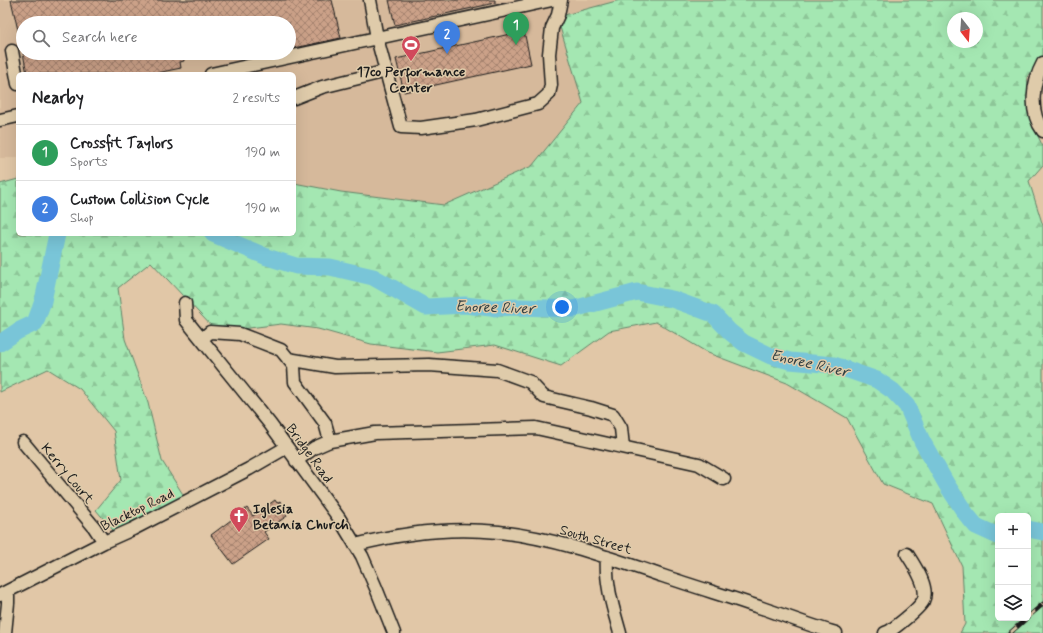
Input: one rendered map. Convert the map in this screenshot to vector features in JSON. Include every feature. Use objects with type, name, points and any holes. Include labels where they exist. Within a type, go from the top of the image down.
[{"type":"street","points":[[370,0],[377,38],[401,127],[421,128],[476,120],[538,104],[549,94],[551,85],[549,54],[552,28],[558,15],[561,0]]},
{"type":"street","points":[[296,56],[552,0]]},
{"type":"street","points":[[12,51],[16,73]]},
{"type":"street","points":[[220,72],[276,60]]},
{"type":"street","points":[[1043,63],[1038,77],[1033,109],[1037,121],[1043,131]]},
{"type":"street","points":[[296,97],[322,88],[387,71]]},
{"type":"street","points":[[0,120],[16,116]]},
{"type":"street","name":"Bridge Road","points":[[186,302],[186,320],[287,446],[296,461],[339,518],[355,545],[376,588],[394,633]]},
{"type":"street","points":[[202,339],[210,332],[240,334],[280,350],[294,366],[295,382],[325,423],[330,441]]},
{"type":"street","points":[[288,359],[335,367],[429,365],[497,370],[530,382],[544,397],[613,415],[621,428],[623,448]]},
{"type":"street","points":[[296,461],[314,448],[330,441],[375,433],[536,428],[699,464],[724,478]]},
{"type":"street","name":"Kerry Court","points":[[23,442],[94,527],[104,542]]},
{"type":"street","name":"Blacktop Road","points":[[4,593],[104,542],[133,529],[235,476],[287,446]]},
{"type":"street","name":"South Street","points":[[355,545],[370,541],[422,533],[479,531],[498,532],[529,537],[607,557],[762,608],[820,629],[836,633]]},
{"type":"street","points":[[885,633],[890,631],[923,600],[924,589],[918,572],[907,554]]},
{"type":"street","points":[[607,557],[606,570],[609,592],[620,633]]},
{"type":"street","points":[[4,593],[8,603],[4,633]]},
{"type":"shaded area","points":[[0,0],[620,0],[557,17],[583,103],[532,166],[444,205],[341,192],[296,183],[296,72],[16,72],[16,158],[0,158]]},
{"type":"green space","points":[[620,0],[1043,0],[1043,59],[1027,77],[1031,121],[1043,147],[1043,165],[1029,181],[1043,226],[1043,633],[960,633],[965,624],[962,566],[933,504],[883,484],[847,418],[787,383],[708,353],[656,322],[609,331],[561,366],[495,345],[437,352],[371,344],[318,329],[281,324],[217,332],[151,262],[118,288],[125,339],[148,403],[162,461],[184,496],[118,536],[96,510],[121,480],[114,431],[80,389],[48,369],[0,392],[0,184],[16,180],[16,236],[296,236],[296,183],[341,192],[444,205],[532,166],[583,103],[557,17]]},
{"type":"building","points":[[11,0],[332,0],[341,38],[296,48],[296,16],[16,16],[16,22]]},
{"type":"building","points":[[389,0],[495,0],[495,3],[395,25]]},
{"type":"building","points":[[524,31],[531,64],[404,92],[396,59]]},
{"type":"building","points":[[24,60],[184,61],[180,62],[181,68],[162,72],[27,72]]},
{"type":"building","name":"Iglesia Betania Church","points":[[275,500],[277,503],[280,501],[287,511],[285,513],[287,516],[264,532],[269,539],[233,564],[211,535],[247,508],[253,516]]},
{"type":"waterway","name":"Enoree River","points":[[0,343],[18,331],[35,323],[43,301],[57,236]]},
{"type":"waterway","name":"Enoree River","points":[[218,236],[267,257],[296,266],[330,267],[373,277],[426,307],[465,305],[491,308],[521,307],[573,309],[637,292],[672,299],[713,314],[730,332],[744,343],[771,356],[790,361],[834,365],[877,380],[893,391],[907,406],[922,441],[947,485],[966,514],[976,526],[995,535]]},
{"type":"waterway","name":"Enoree River","points":[[1031,530],[1043,532]]},
{"type":"railway","points":[[1031,614],[1043,604]]},
{"type":"railway","points":[[1010,633],[1024,621]]},
{"type":"place","name":"Crossfit Taylors","points":[[516,45]]},
{"type":"place","name":"Custom Collision Cycle","points":[[447,54]]},
{"type":"place","name":"17co Performance Center","points":[[411,62]]},
{"type":"place","name":"Iglesia Betania Church","points":[[239,533]]}]
